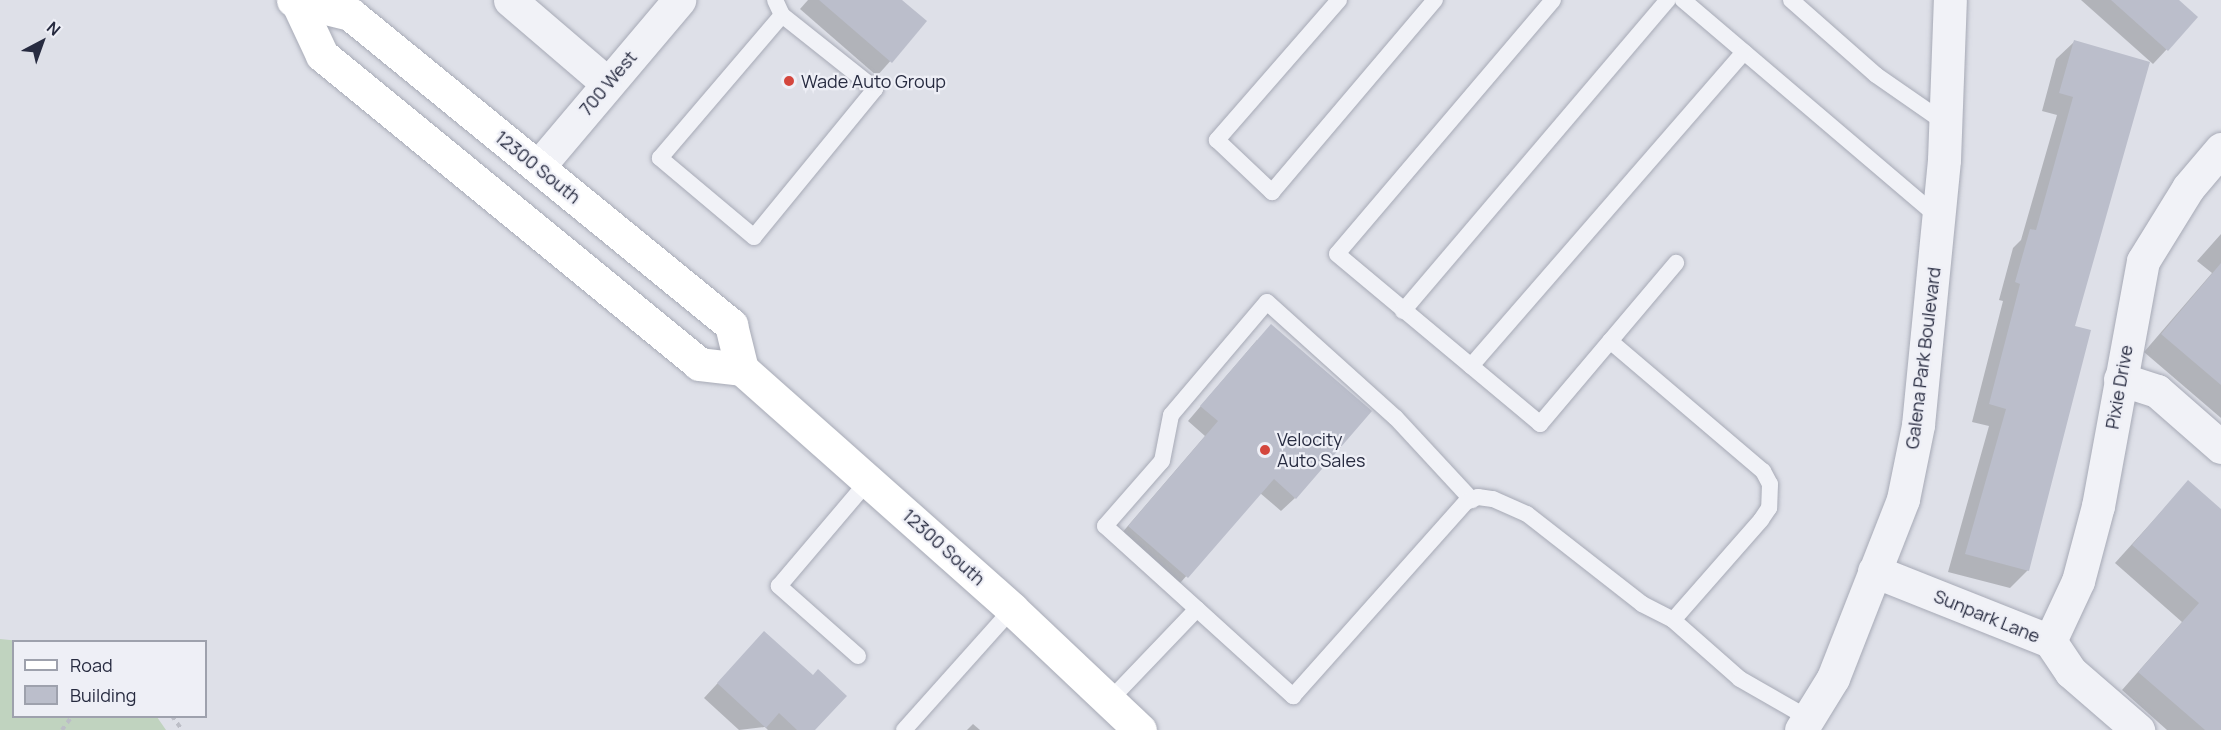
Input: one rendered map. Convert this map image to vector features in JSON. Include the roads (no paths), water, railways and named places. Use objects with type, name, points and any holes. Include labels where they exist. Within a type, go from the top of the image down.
[{"type":"main road","name":"12300 South","points":[[295,2],[350,14],[731,325],[742,369]]},
{"type":"main road","name":"12300 South","points":[[295,2],[322,55],[699,364],[742,369],[870,480],[1012,609],[1140,730]]},
{"type":"street","points":[[510,0],[607,83]]},
{"type":"street","name":"700 West","points":[[538,167],[679,0]]},
{"type":"street","name":"Galena Park Boulevard","points":[[1804,724],[1833,678],[1903,499],[1918,425],[1939,218],[1950,0]]},
{"type":"street","name":"Pixie Drive","points":[[2050,641],[2078,581],[2098,506],[2143,261],[2181,198],[2221,149]]},
{"type":"street","points":[[2120,379],[2157,391],[2221,447]]},
{"type":"street","name":"Sunpark Lane","points":[[1874,571],[2050,641],[2071,672],[2138,730]]},
{"type":"lane","points":[[1339,0],[1217,140],[1272,192],[1436,0]]},
{"type":"lane","points":[[1553,0],[1337,254],[1540,424],[1676,263]]},
{"type":"lane","points":[[1403,310],[1668,0]]},
{"type":"lane","points":[[1683,0],[1939,218]]},
{"type":"lane","points":[[1791,0],[1876,75],[1945,123]]},
{"type":"lane","points":[[778,7],[874,89],[754,237],[660,158],[778,7]]},
{"type":"lane","points":[[1471,366],[1743,52]]},
{"type":"lane","points":[[1472,500],[1396,418],[1267,302],[1170,415],[1162,461],[1105,526],[1293,696],[1472,500],[1493,499],[1527,514],[1641,604],[1673,620],[1740,679],[1804,724]]},
{"type":"lane","points":[[1610,341],[1763,471],[1770,484],[1769,508],[1761,520],[1673,620]]},
{"type":"lane","points":[[858,656],[779,586],[870,480]]},
{"type":"lane","points":[[904,730],[1012,609]]},
{"type":"lane","points":[[1110,701],[1197,609]]},
{"type":"place","name":"Wade Auto Group","points":[[789,81]]},
{"type":"place","name":"Velocity Auto Sales","points":[[1265,450]]}]
